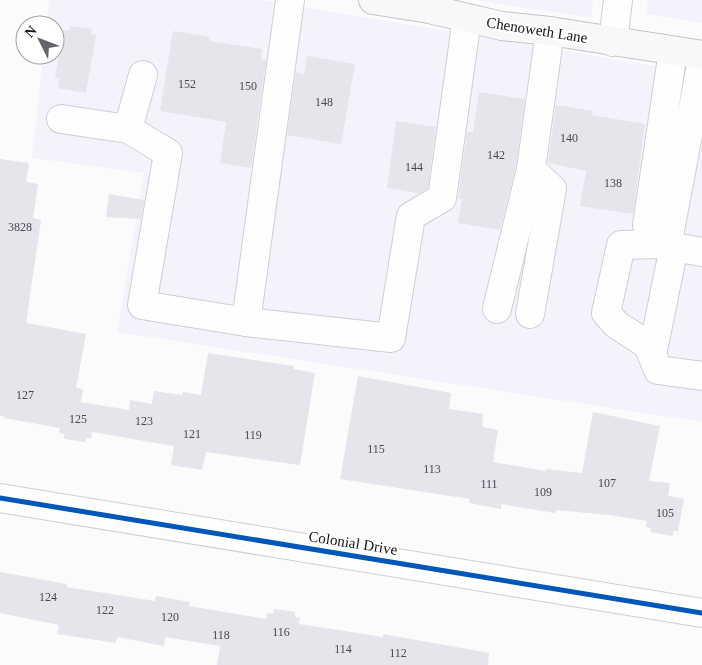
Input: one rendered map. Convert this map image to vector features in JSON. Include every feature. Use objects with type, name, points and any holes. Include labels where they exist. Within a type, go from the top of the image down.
[{"type":"main road","name":"Chenoweth Lane","points":[[377,0],[502,26],[550,31],[702,55]]},
{"type":"street","points":[[246,322],[290,0]]},
{"type":"street","points":[[613,42],[618,0]]},
{"type":"street","points":[[60,119],[128,129],[168,153],[142,305],[246,322],[391,338],[411,216],[442,198],[467,18]]},
{"type":"street","points":[[497,309],[531,169],[550,31]]},
{"type":"street","points":[[665,245],[647,226],[673,51]]},
{"type":"street","points":[[652,355],[665,245],[669,236],[702,60]]},
{"type":"street","points":[[128,129],[143,75]]},
{"type":"street","points":[[530,314],[552,189],[531,169]]},
{"type":"street","points":[[702,252],[665,245],[621,245],[606,313],[617,325],[648,345],[658,370],[702,376]]},
{"type":"street","name":"Colonial Drive","points":[[0,498],[702,613]]},
{"type":"shaded area","points":[[49,0],[262,0],[702,74],[702,422],[117,332],[144,173],[32,158],[42,65],[65,65],[65,15],[48,15]]},
{"type":"shaded area","points":[[475,0],[593,0],[591,18]]},
{"type":"shaded area","points":[[648,0],[702,0],[702,23],[646,14]]},
{"type":"building","points":[[70,26],[92,29],[91,34],[96,35],[86,93],[58,88],[59,79],[55,78],[57,65],[65,65],[65,30],[69,31]]},
{"type":"building","points":[[173,31],[210,37],[209,41],[262,49],[261,59],[266,60],[251,168],[220,163],[226,122],[160,111]]},
{"type":"building","points":[[307,56],[355,64],[341,144],[287,135],[296,72],[304,75]]},
{"type":"building","points":[[479,92],[525,99],[516,166],[500,230],[458,223],[462,199],[458,199],[467,132],[473,132]]},
{"type":"building","points":[[556,105],[593,111],[592,115],[645,124],[633,214],[580,206],[586,171],[548,163]]},
{"type":"building","points":[[396,121],[436,127],[428,188],[419,193],[387,188]]},
{"type":"building","points":[[0,159],[29,163],[26,182],[38,184],[33,218],[41,220],[26,323],[86,334],[76,388],[83,389],[81,402],[129,410],[130,400],[152,404],[154,391],[182,395],[183,392],[201,395],[208,353],[294,366],[294,369],[315,373],[300,465],[206,452],[202,470],[171,465],[174,446],[92,432],[91,439],[86,438],[86,442],[64,439],[64,434],[59,433],[60,428],[0,416]]},
{"type":"building","points":[[109,194],[144,200],[141,219],[106,217]]},
{"type":"building","points":[[358,376],[451,393],[449,409],[483,414],[482,427],[498,430],[493,462],[546,471],[546,469],[582,473],[593,412],[660,426],[649,481],[670,483],[668,496],[684,499],[678,531],[673,531],[673,536],[650,532],[651,528],[646,527],[647,521],[556,510],[555,513],[501,504],[501,509],[469,503],[470,499],[340,479]]},
{"type":"building","points":[[0,572],[67,584],[67,587],[155,601],[156,596],[190,602],[189,606],[266,619],[267,613],[273,614],[274,609],[295,612],[295,617],[300,618],[299,624],[383,637],[383,634],[489,653],[488,665],[217,665],[220,646],[165,637],[164,646],[117,637],[116,643],[57,634],[59,625],[0,613]]},
{"type":"cycle path","points":[[0,498],[702,613]]}]
